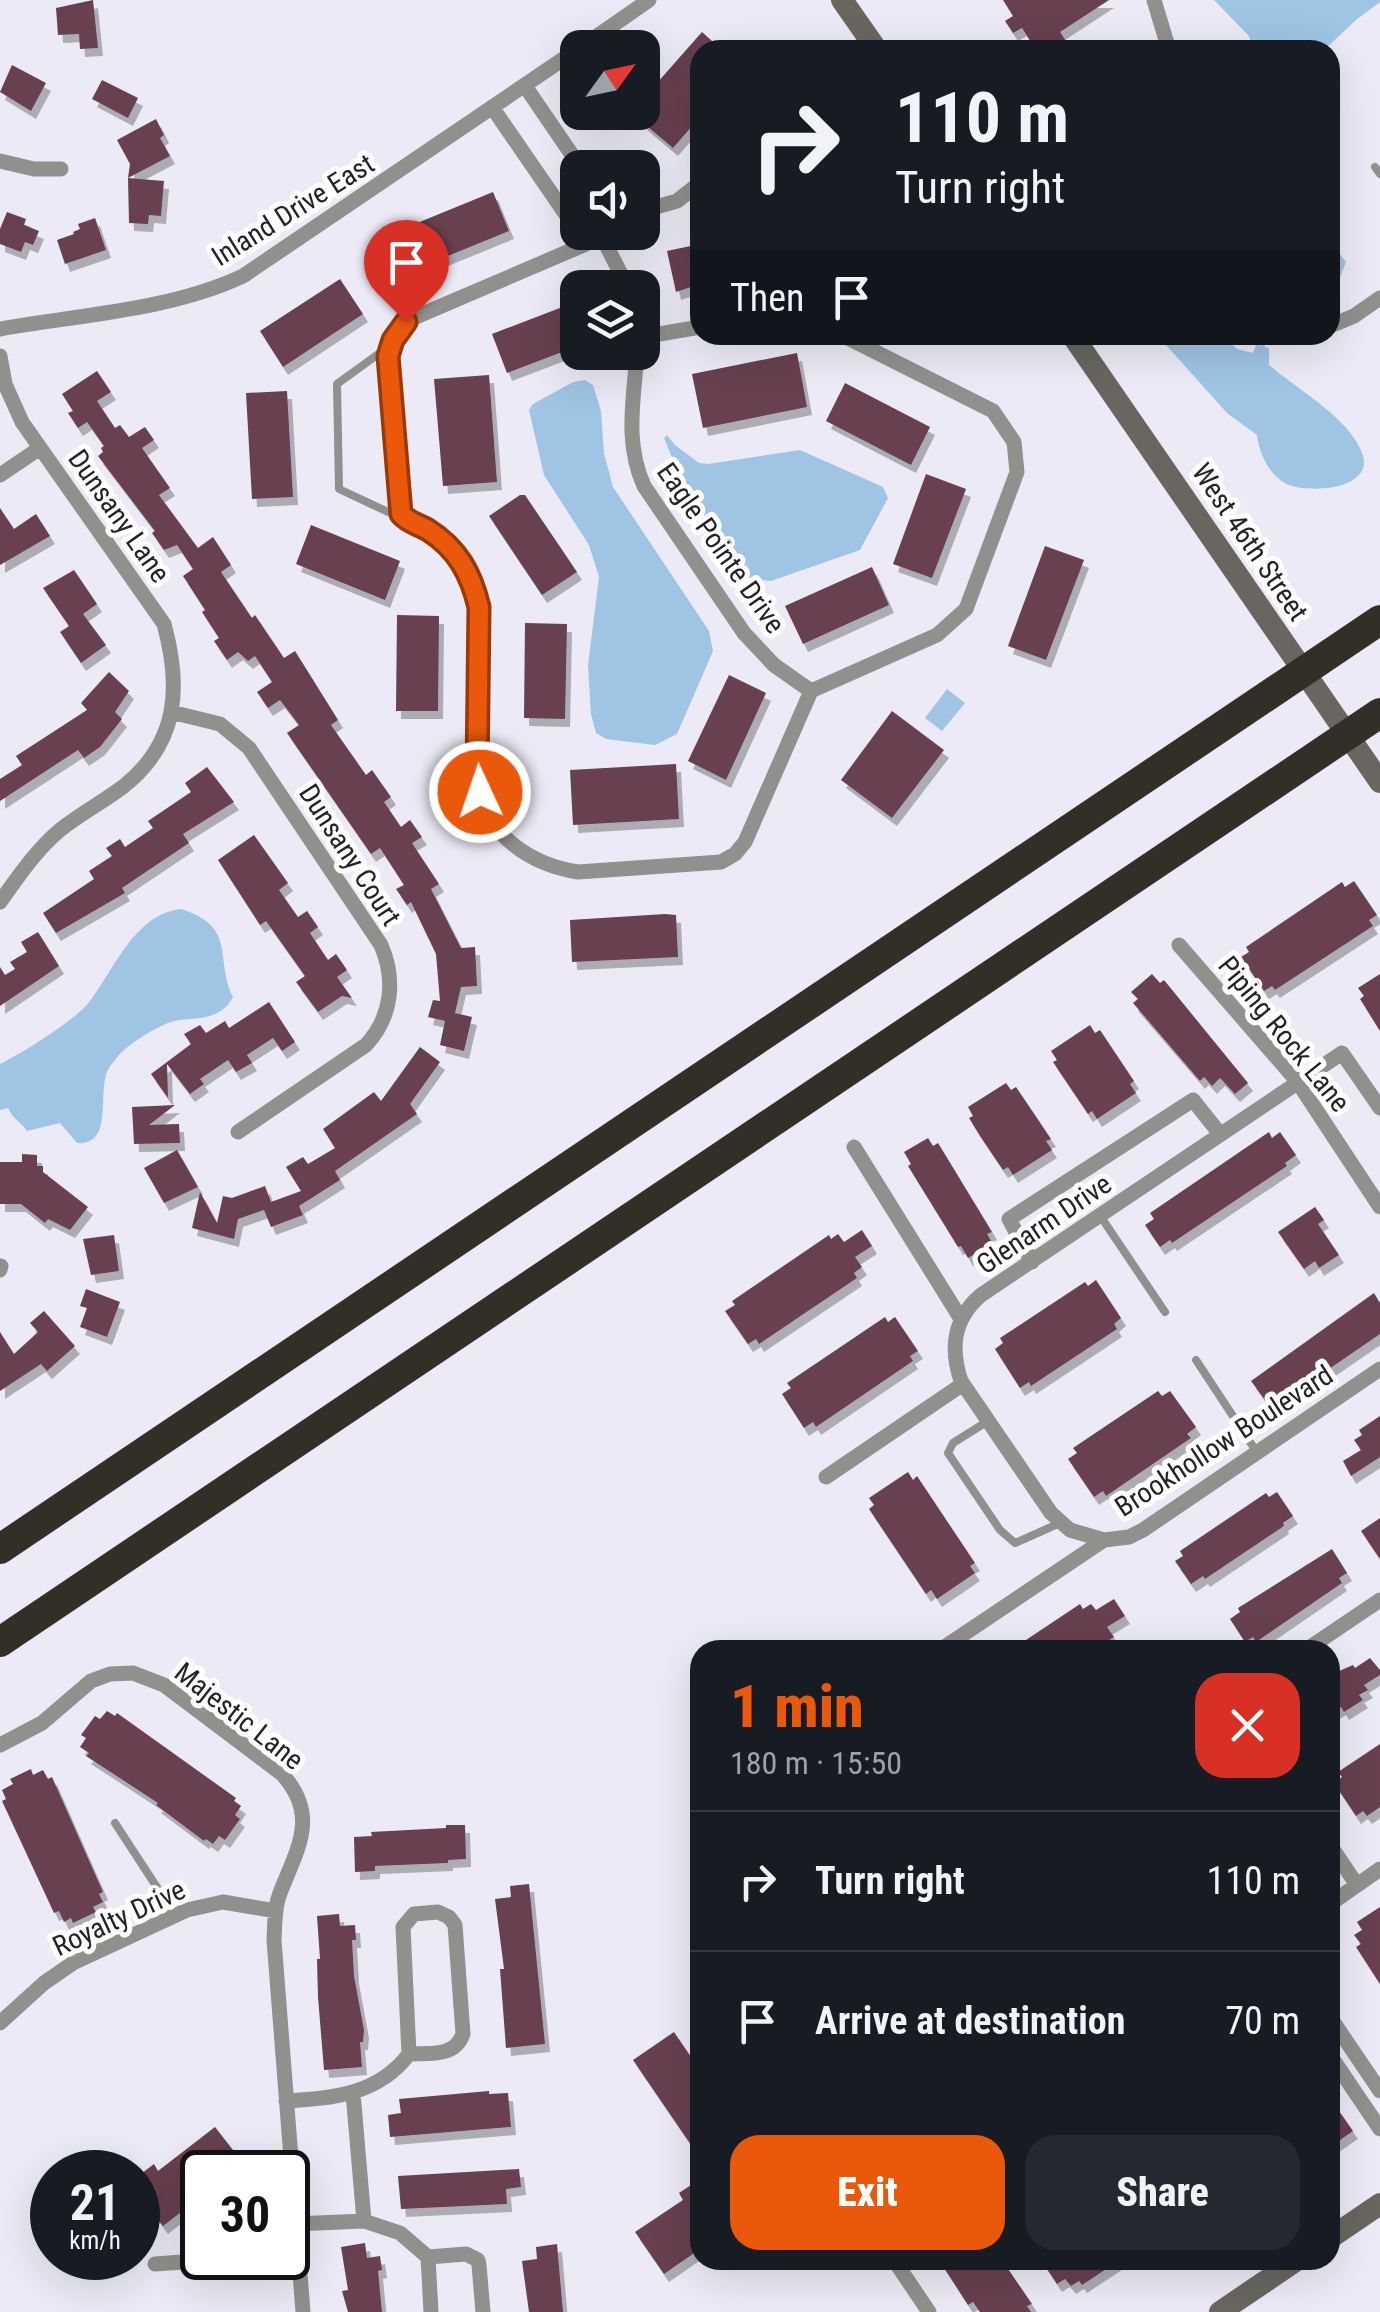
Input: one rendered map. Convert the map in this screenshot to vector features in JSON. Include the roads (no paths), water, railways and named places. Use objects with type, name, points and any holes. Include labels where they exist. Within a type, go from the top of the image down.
[{"type":"highway","points":[[0,1549],[1380,620]]},
{"type":"highway","points":[[0,1642],[1380,714]]},
{"type":"street","name":"Inland Drive East","points":[[605,30],[649,0]]},
{"type":"street","points":[[842,0],[870,40]]},
{"type":"street","points":[[1154,0],[1166,40]]},
{"type":"street","name":"Inland Drive East","points":[[0,329],[177,299],[226,284],[273,258],[560,61]]},
{"type":"street","points":[[525,86],[568,150]]},
{"type":"street","points":[[492,108],[560,207]]},
{"type":"street","points":[[0,161],[34,169],[60,168]]},
{"type":"street","points":[[660,206],[677,201],[690,191]]},
{"type":"street","points":[[560,246],[411,319],[398,330],[388,362],[401,514],[426,528],[460,558],[479,607],[480,792],[488,814],[506,838],[530,858],[546,865],[578,872],[710,865],[730,858],[745,842],[810,690],[937,634],[966,609],[1017,472],[1014,442],[993,411],[862,345]]},
{"type":"street","points":[[1340,322],[1380,298]]},
{"type":"street","points":[[660,334],[690,329]]},
{"type":"street","name":"West 46th Street","points":[[1079,345],[1378,778]]},
{"type":"street","name":"Dunsany Lane","points":[[0,356],[4,384],[22,422],[164,624],[175,667],[171,712]]},
{"type":"street","name":"Eagle Pointe Drive","points":[[635,370],[630,425],[634,462],[644,486],[744,633],[774,665],[810,690]]},
{"type":"street","points":[[0,474],[40,448]]},
{"type":"street","points":[[0,902],[55,834],[136,775],[158,746],[171,712]]},
{"type":"street","name":"Dunsany Court","points":[[171,712],[220,724],[249,748],[381,946],[389,971],[388,1006],[366,1045],[238,1132]]},
{"type":"street","name":"Piping Rock Lane","points":[[1179,945],[1296,1081],[1380,1207]]},
{"type":"street","name":"Glenarm Drive","points":[[962,1318],[982,1296],[1342,1053],[1380,1108]]},
{"type":"street","points":[[1032,1262],[1010,1219],[1192,1100],[1220,1134]]},
{"type":"street","points":[[854,1147],[962,1318],[954,1341],[954,1356],[963,1384],[1060,1522],[1086,1538],[1104,1540]]},
{"type":"street","name":"Brookhollow Boulevard","points":[[955,1640],[1104,1540],[1139,1532],[1380,1369]]},
{"type":"street","points":[[826,1477],[963,1384]]},
{"type":"street","points":[[1321,1640],[1380,1600]]},
{"type":"street","name":"Majestic Lane","points":[[0,1745],[42,1723],[96,1678],[120,1672],[143,1675],[164,1685],[286,1778],[300,1806],[300,1847],[276,1911]]},
{"type":"street","points":[[1340,1859],[1357,1885]]},
{"type":"street","points":[[1340,1897],[1380,1869]]},
{"type":"street","name":"Royalty Drive","points":[[0,2023],[73,1963],[202,1904],[223,1902],[276,1911]]},
{"type":"street","points":[[276,1911],[274,1940],[289,2150]]},
{"type":"street","points":[[286,2101],[353,2093],[381,2080],[409,2054],[452,2050],[459,2044],[463,2034],[455,1925],[438,1912],[414,1914],[403,1927],[409,2054]]},
{"type":"street","points":[[1340,2032],[1380,2091]]},
{"type":"street","points":[[1340,2070],[1380,2129]]},
{"type":"street","points":[[353,2093],[364,2222]]},
{"type":"street","points":[[1340,2231],[1380,2204]]},
{"type":"street","points":[[310,2224],[364,2222],[400,2234],[428,2257],[466,2254],[478,2260],[483,2312]]},
{"type":"street","points":[[428,2257],[431,2312]]},
{"type":"street","points":[[901,2270],[928,2312]]},
{"type":"street","points":[[1220,2312],[1282,2270]]},
{"type":"street","points":[[297,2280],[303,2312]]},
{"type":"lane","points":[[391,344],[337,384],[340,490],[410,522]]},
{"type":"lane","points":[[1100,1217],[1165,1312]]},
{"type":"lane","points":[[1196,1360],[1256,1451]]},
{"type":"lane","points":[[988,1421],[952,1443],[948,1453],[1000,1530],[1016,1543],[1060,1522]]},
{"type":"lane","points":[[115,1823],[175,1915]]},
{"type":"water","points":[[1214,0],[1380,0],[1335,40],[1250,40]]},
{"type":"water","points":[[1340,254],[1346,262],[1340,277]]},
{"type":"water","points":[[1166,345],[1233,345],[1253,353],[1256,345],[1269,348],[1269,365],[1353,436],[1364,460],[1361,473],[1344,484],[1320,489],[1289,485],[1267,464],[1257,435],[1227,413]]},
{"type":"water","points":[[585,380],[593,385],[601,411],[604,453],[613,487],[709,631],[713,651],[677,734],[655,745],[606,739],[596,733],[588,665],[599,577],[589,545],[544,475],[529,410],[573,382]]},
{"type":"water","points":[[667,435],[699,463],[800,450],[883,487],[888,498],[860,550],[771,581],[751,579],[691,494],[664,438]]},
{"type":"water","points":[[947,689],[965,703],[942,731],[925,718]]},
{"type":"water","points":[[181,909],[199,916],[217,935],[233,997],[223,1010],[165,1024],[124,1050],[107,1072],[100,1129],[88,1142],[77,1143],[60,1123],[27,1131],[8,1108],[0,1110],[0,1064],[73,1017],[90,1001],[139,932],[165,913]]}]
